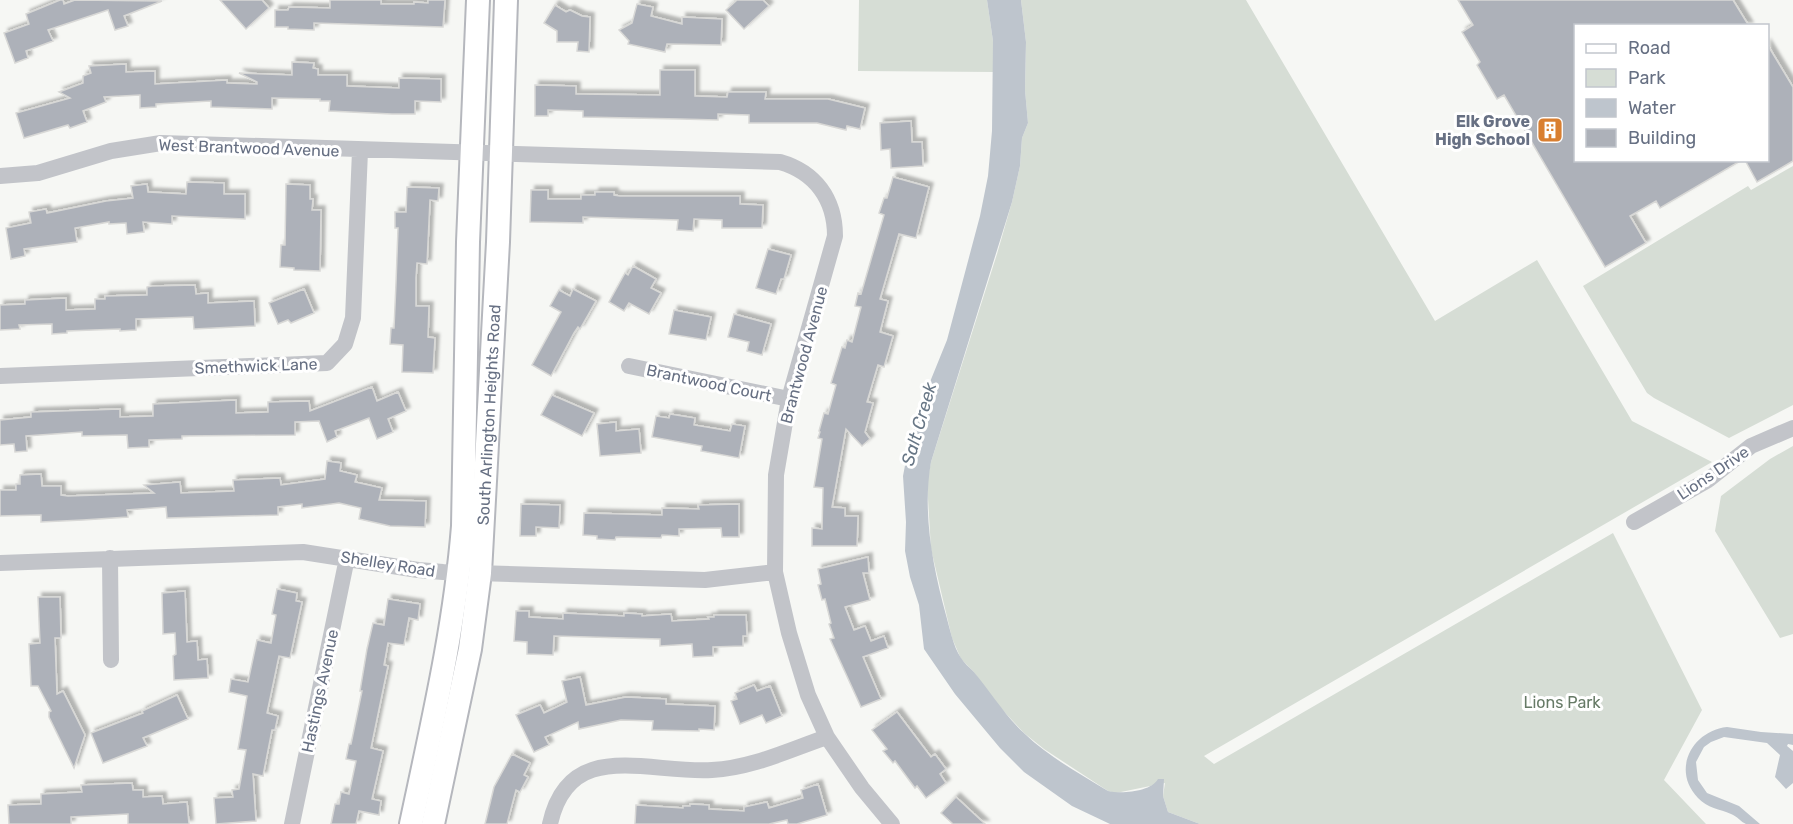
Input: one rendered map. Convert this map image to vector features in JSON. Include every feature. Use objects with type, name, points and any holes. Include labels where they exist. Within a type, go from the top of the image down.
[{"type":"main road","name":"South Arlington Heights Road","points":[[411,824],[450,640],[470,572],[463,526],[471,153],[478,0]]},
{"type":"main road","name":"South Arlington Heights Road","points":[[433,824],[470,649],[470,572],[497,265],[506,0]]},
{"type":"street","name":"West Brantwood Avenue","points":[[0,176],[38,173],[111,151],[161,143],[501,154]]},
{"type":"street","name":"Smethwick Lane","points":[[0,376],[327,363],[345,344],[353,318],[360,151]]},
{"type":"street","name":"Brantwood Avenue","points":[[501,154],[780,162],[791,165],[809,176],[817,183],[829,202],[833,213],[835,236],[789,399],[776,475],[775,572],[795,654],[808,695],[827,737],[862,788],[892,824]]},
{"type":"street","name":"Brantwood Court","points":[[629,366],[789,399]]},
{"type":"street","name":"Lions Drive","points":[[1634,522],[1708,480],[1751,447],[1793,428]]},
{"type":"street","name":"Shelley Road","points":[[0,563],[303,552],[418,570],[705,580],[775,572]]},
{"type":"street","points":[[110,558],[111,660]]},
{"type":"street","name":"Hastings Avenue","points":[[292,824],[347,558]]},
{"type":"street","points":[[550,824],[557,799],[564,788],[581,774],[590,770],[614,765],[711,770],[746,766],[827,737]]},
{"type":"green space","points":[[859,0],[987,0],[993,41],[993,72],[858,71]]},
{"type":"green space","name":"Lions Park","points":[[1021,0],[1246,0],[1435,321],[1537,260],[1632,421],[1712,462],[1204,756],[1214,764],[1613,533],[1702,710],[1664,780],[1706,824],[1200,824],[1168,812],[1163,796],[1165,783],[1116,793],[1108,791],[1044,749],[1024,733],[995,702],[973,671],[961,659],[952,638],[931,549],[927,482],[931,462],[997,254],[1020,166],[1022,138],[1028,123],[1025,90],[1026,42]]},
{"type":"green space","points":[[1793,166],[1793,405],[1729,438],[1647,393],[1583,286],[1748,186],[1751,190]]},
{"type":"green space","points":[[1793,446],[1793,634],[1780,638],[1715,531],[1721,496],[1770,459]]},
{"type":"water","name":"Salt Creek","points":[[987,0],[1021,0],[1026,42],[1025,90],[1028,123],[1022,138],[1020,166],[1012,202],[931,462],[928,520],[941,597],[952,637],[961,658],[1011,720],[1034,742],[1065,765],[1108,791],[1135,791],[1149,787],[1158,779],[1164,779],[1163,796],[1168,812],[1200,824],[1110,824],[1072,806],[1024,772],[1000,748],[955,694],[924,649],[919,605],[905,551],[903,476],[919,409],[947,340],[980,216],[988,176],[992,131],[993,41]]},
{"type":"water","points":[[1727,727],[1793,734],[1793,745],[1788,744],[1787,746],[1793,751],[1793,783],[1786,789],[1775,777],[1780,755],[1767,743],[1724,737],[1704,747],[1696,762],[1698,780],[1707,793],[1739,806],[1760,824],[1746,824],[1733,815],[1705,804],[1690,787],[1686,776],[1686,764],[1695,744],[1715,730]]},
{"type":"building","points":[[63,0],[64,4],[75,0],[162,1],[124,16],[128,26],[115,30],[108,10],[48,30],[53,41],[26,51],[28,58],[15,63],[4,33],[29,24],[26,14]]},
{"type":"building","points":[[220,0],[262,0],[269,8],[246,29]]},
{"type":"building","points":[[330,0],[381,0],[381,4],[414,4],[414,2],[428,3],[428,0],[445,0],[443,27],[314,23],[314,30],[275,27],[275,10],[288,10],[289,7],[330,8]]},
{"type":"building","points":[[737,0],[763,0],[769,6],[744,29],[726,10]]},
{"type":"building","name":"Elk Grove High School","points":[[1458,0],[1733,0],[1748,24],[1574,24],[1574,162],[1739,162],[1660,208],[1656,201],[1630,216],[1646,243],[1605,267],[1504,95],[1497,99],[1477,65],[1480,62],[1462,32],[1473,25]]},
{"type":"building","points":[[637,4],[653,7],[651,16],[682,24],[682,17],[722,19],[721,45],[667,44],[665,52],[628,44],[629,41],[619,30],[632,23]]},
{"type":"building","points":[[555,5],[566,12],[570,10],[590,17],[589,52],[577,51],[578,42],[557,42],[557,31],[544,23]]},
{"type":"building","points":[[1769,47],[1793,87],[1793,161],[1757,182],[1746,162],[1769,162]]},
{"type":"building","points":[[292,62],[314,63],[313,68],[318,69],[318,75],[347,75],[347,86],[399,88],[399,78],[441,79],[441,102],[415,101],[415,114],[392,114],[329,111],[330,101],[320,101],[320,99],[272,98],[272,109],[211,107],[211,101],[156,104],[156,107],[140,108],[140,95],[104,97],[106,102],[83,111],[87,122],[24,138],[16,113],[70,98],[59,92],[83,83],[83,76],[91,73],[89,66],[126,64],[126,72],[155,71],[155,84],[227,80],[227,83],[257,84],[239,73],[292,75]]},
{"type":"building","points":[[660,70],[695,70],[695,96],[727,97],[728,92],[766,92],[765,99],[828,99],[865,108],[860,129],[847,126],[846,130],[817,123],[749,123],[749,115],[718,114],[718,120],[583,117],[583,111],[548,110],[548,116],[535,116],[535,85],[576,86],[576,94],[660,95]]},
{"type":"building","points":[[911,121],[912,142],[922,142],[923,166],[891,168],[890,149],[881,150],[880,123]]},
{"type":"building","points":[[893,177],[929,187],[916,238],[899,234],[880,299],[888,301],[880,332],[893,336],[884,367],[878,365],[867,402],[873,403],[865,432],[870,439],[862,446],[846,429],[832,507],[845,508],[845,516],[858,516],[857,546],[812,546],[812,528],[822,529],[823,488],[814,487],[822,439],[818,438],[819,431],[824,413],[828,414],[836,385],[831,383],[842,347],[845,348],[847,340],[852,342],[861,307],[855,306],[858,293],[861,294],[884,215],[879,213],[884,198],[887,198]]},
{"type":"building","points":[[187,182],[224,183],[224,194],[245,194],[245,219],[172,216],[172,224],[143,222],[144,232],[127,234],[126,223],[109,224],[109,222],[75,228],[77,242],[24,249],[25,256],[11,259],[6,228],[31,223],[29,212],[46,209],[47,213],[133,198],[131,186],[147,184],[148,192],[186,194]]},
{"type":"building","points":[[286,184],[310,185],[310,199],[313,199],[312,210],[321,210],[320,271],[280,267],[281,245],[285,245]]},
{"type":"building","points":[[407,187],[439,188],[438,201],[430,200],[427,264],[417,263],[416,278],[416,306],[429,306],[428,337],[435,338],[433,373],[402,372],[403,345],[390,344],[391,328],[394,328],[396,283],[398,228],[395,228],[395,212],[406,212]]},
{"type":"building","points":[[531,190],[548,190],[548,199],[581,199],[581,195],[595,195],[595,192],[614,192],[614,195],[620,196],[740,196],[740,204],[763,205],[762,228],[722,228],[722,220],[694,219],[693,231],[677,230],[678,220],[583,217],[583,223],[530,222]]},
{"type":"building","points":[[768,249],[791,255],[784,279],[781,279],[776,294],[756,288]]},
{"type":"building","points":[[633,266],[656,279],[651,288],[661,293],[649,314],[629,303],[624,311],[609,302],[625,273],[628,275]]},
{"type":"building","points":[[195,285],[196,294],[208,293],[208,303],[254,301],[255,326],[194,329],[193,317],[136,319],[136,330],[67,331],[67,333],[52,334],[52,324],[19,325],[20,329],[0,330],[0,305],[25,304],[25,300],[66,298],[66,310],[95,309],[95,299],[105,299],[105,296],[147,295],[147,287],[152,286]]},
{"type":"building","points":[[304,289],[314,313],[291,323],[288,320],[278,324],[269,303]]},
{"type":"building","points":[[573,289],[596,301],[580,329],[578,327],[574,333],[551,376],[532,365],[561,312],[550,306],[559,290],[570,296]]},
{"type":"building","points":[[674,310],[711,317],[706,340],[669,334]]},
{"type":"building","points":[[734,314],[771,324],[762,355],[747,351],[749,342],[728,337]]},
{"type":"building","points":[[372,387],[377,401],[398,392],[406,411],[388,419],[393,432],[377,439],[369,418],[335,431],[337,437],[327,442],[319,421],[295,422],[295,435],[182,436],[182,439],[149,440],[149,447],[128,448],[127,435],[82,436],[82,432],[26,436],[27,451],[15,452],[14,444],[0,445],[0,420],[31,417],[31,412],[120,409],[120,417],[153,416],[153,404],[236,400],[236,413],[268,412],[268,402],[309,401],[310,411]]},
{"type":"building","points":[[552,395],[594,413],[582,436],[541,415]]},
{"type":"building","points":[[670,414],[695,418],[694,425],[730,431],[732,424],[745,426],[739,458],[701,451],[702,446],[652,437],[656,416],[669,418]]},
{"type":"building","points":[[616,422],[616,431],[639,429],[641,453],[600,456],[597,424]]},
{"type":"building","points":[[327,461],[341,463],[340,471],[357,475],[355,482],[382,488],[379,500],[426,501],[425,527],[390,526],[359,519],[361,508],[339,503],[302,508],[302,504],[278,507],[278,515],[167,518],[166,507],[127,510],[128,517],[83,520],[41,522],[41,515],[0,516],[0,490],[16,490],[16,484],[20,484],[20,475],[41,474],[42,486],[61,486],[61,495],[68,496],[154,493],[144,485],[180,482],[181,493],[234,491],[233,480],[280,478],[281,485],[325,479]]},
{"type":"building","points":[[521,504],[560,505],[559,528],[536,527],[536,536],[520,536]]},
{"type":"building","points":[[739,504],[739,537],[722,537],[721,528],[679,529],[679,536],[662,535],[661,538],[616,537],[615,540],[583,535],[584,513],[662,515],[662,508],[699,509],[698,505]]},
{"type":"building","points":[[868,557],[869,573],[863,573],[870,600],[845,607],[854,630],[865,626],[871,641],[884,636],[888,648],[863,657],[881,699],[861,707],[830,639],[834,638],[825,599],[822,600],[818,585],[821,584],[818,569]]},
{"type":"building","points":[[277,589],[297,593],[296,601],[302,602],[290,658],[279,656],[267,713],[278,716],[275,730],[272,730],[263,776],[253,774],[256,821],[216,824],[214,798],[233,797],[232,790],[239,789],[246,750],[238,749],[247,696],[229,692],[231,679],[248,682],[257,640],[271,643],[276,615],[272,614]]},
{"type":"building","points":[[185,591],[187,642],[197,641],[198,660],[207,659],[208,678],[174,680],[175,633],[163,634],[162,593]]},
{"type":"building","points":[[38,597],[60,597],[61,638],[55,638],[57,694],[63,691],[85,735],[74,768],[49,717],[51,711],[38,686],[31,686],[29,644],[40,643]]},
{"type":"building","points":[[388,599],[420,604],[418,620],[409,618],[404,645],[388,643],[384,665],[388,666],[371,748],[383,751],[372,799],[381,801],[379,815],[359,811],[356,824],[331,824],[335,804],[339,804],[341,792],[349,794],[356,761],[346,759],[362,691],[360,691],[367,649],[373,623],[384,625]]},
{"type":"building","points":[[516,611],[529,611],[529,617],[563,619],[563,613],[624,616],[624,613],[642,614],[642,616],[671,614],[672,621],[709,619],[708,617],[714,617],[714,615],[746,615],[747,636],[743,636],[743,646],[713,647],[713,656],[693,657],[692,644],[660,646],[660,639],[554,636],[553,655],[527,654],[527,642],[514,641]]},
{"type":"building","points":[[580,677],[586,705],[626,697],[666,699],[666,704],[715,706],[714,730],[652,730],[653,721],[621,720],[579,729],[578,722],[545,737],[549,745],[534,752],[516,715],[540,705],[544,713],[567,702],[562,681]]},
{"type":"building","points":[[754,685],[757,691],[770,686],[782,716],[766,723],[762,715],[740,724],[731,701],[737,699],[735,693]]},
{"type":"building","points":[[177,695],[188,719],[143,738],[147,746],[103,763],[91,733],[143,713],[142,711]]},
{"type":"building","points":[[897,712],[931,757],[935,754],[946,769],[940,774],[946,783],[926,798],[917,786],[915,788],[895,761],[893,763],[883,751],[887,749],[872,730]]},
{"type":"building","points":[[512,754],[530,763],[524,775],[528,777],[520,792],[516,790],[507,824],[485,824],[494,787]]},
{"type":"building","points":[[132,783],[133,790],[143,790],[143,797],[162,796],[163,804],[187,802],[189,824],[128,824],[128,814],[71,817],[71,824],[9,824],[8,805],[41,804],[41,794],[82,792],[81,785]]},
{"type":"building","points":[[818,784],[827,815],[797,824],[788,824],[787,820],[769,824],[635,824],[636,805],[683,808],[690,804],[709,805],[709,809],[744,811],[744,807],[767,802],[769,808],[803,798],[801,790]]},
{"type":"building","points":[[956,797],[985,824],[953,824],[941,813]]},
{"type":"place","name":"Elk Grove High School","points":[[1550,130]]}]
